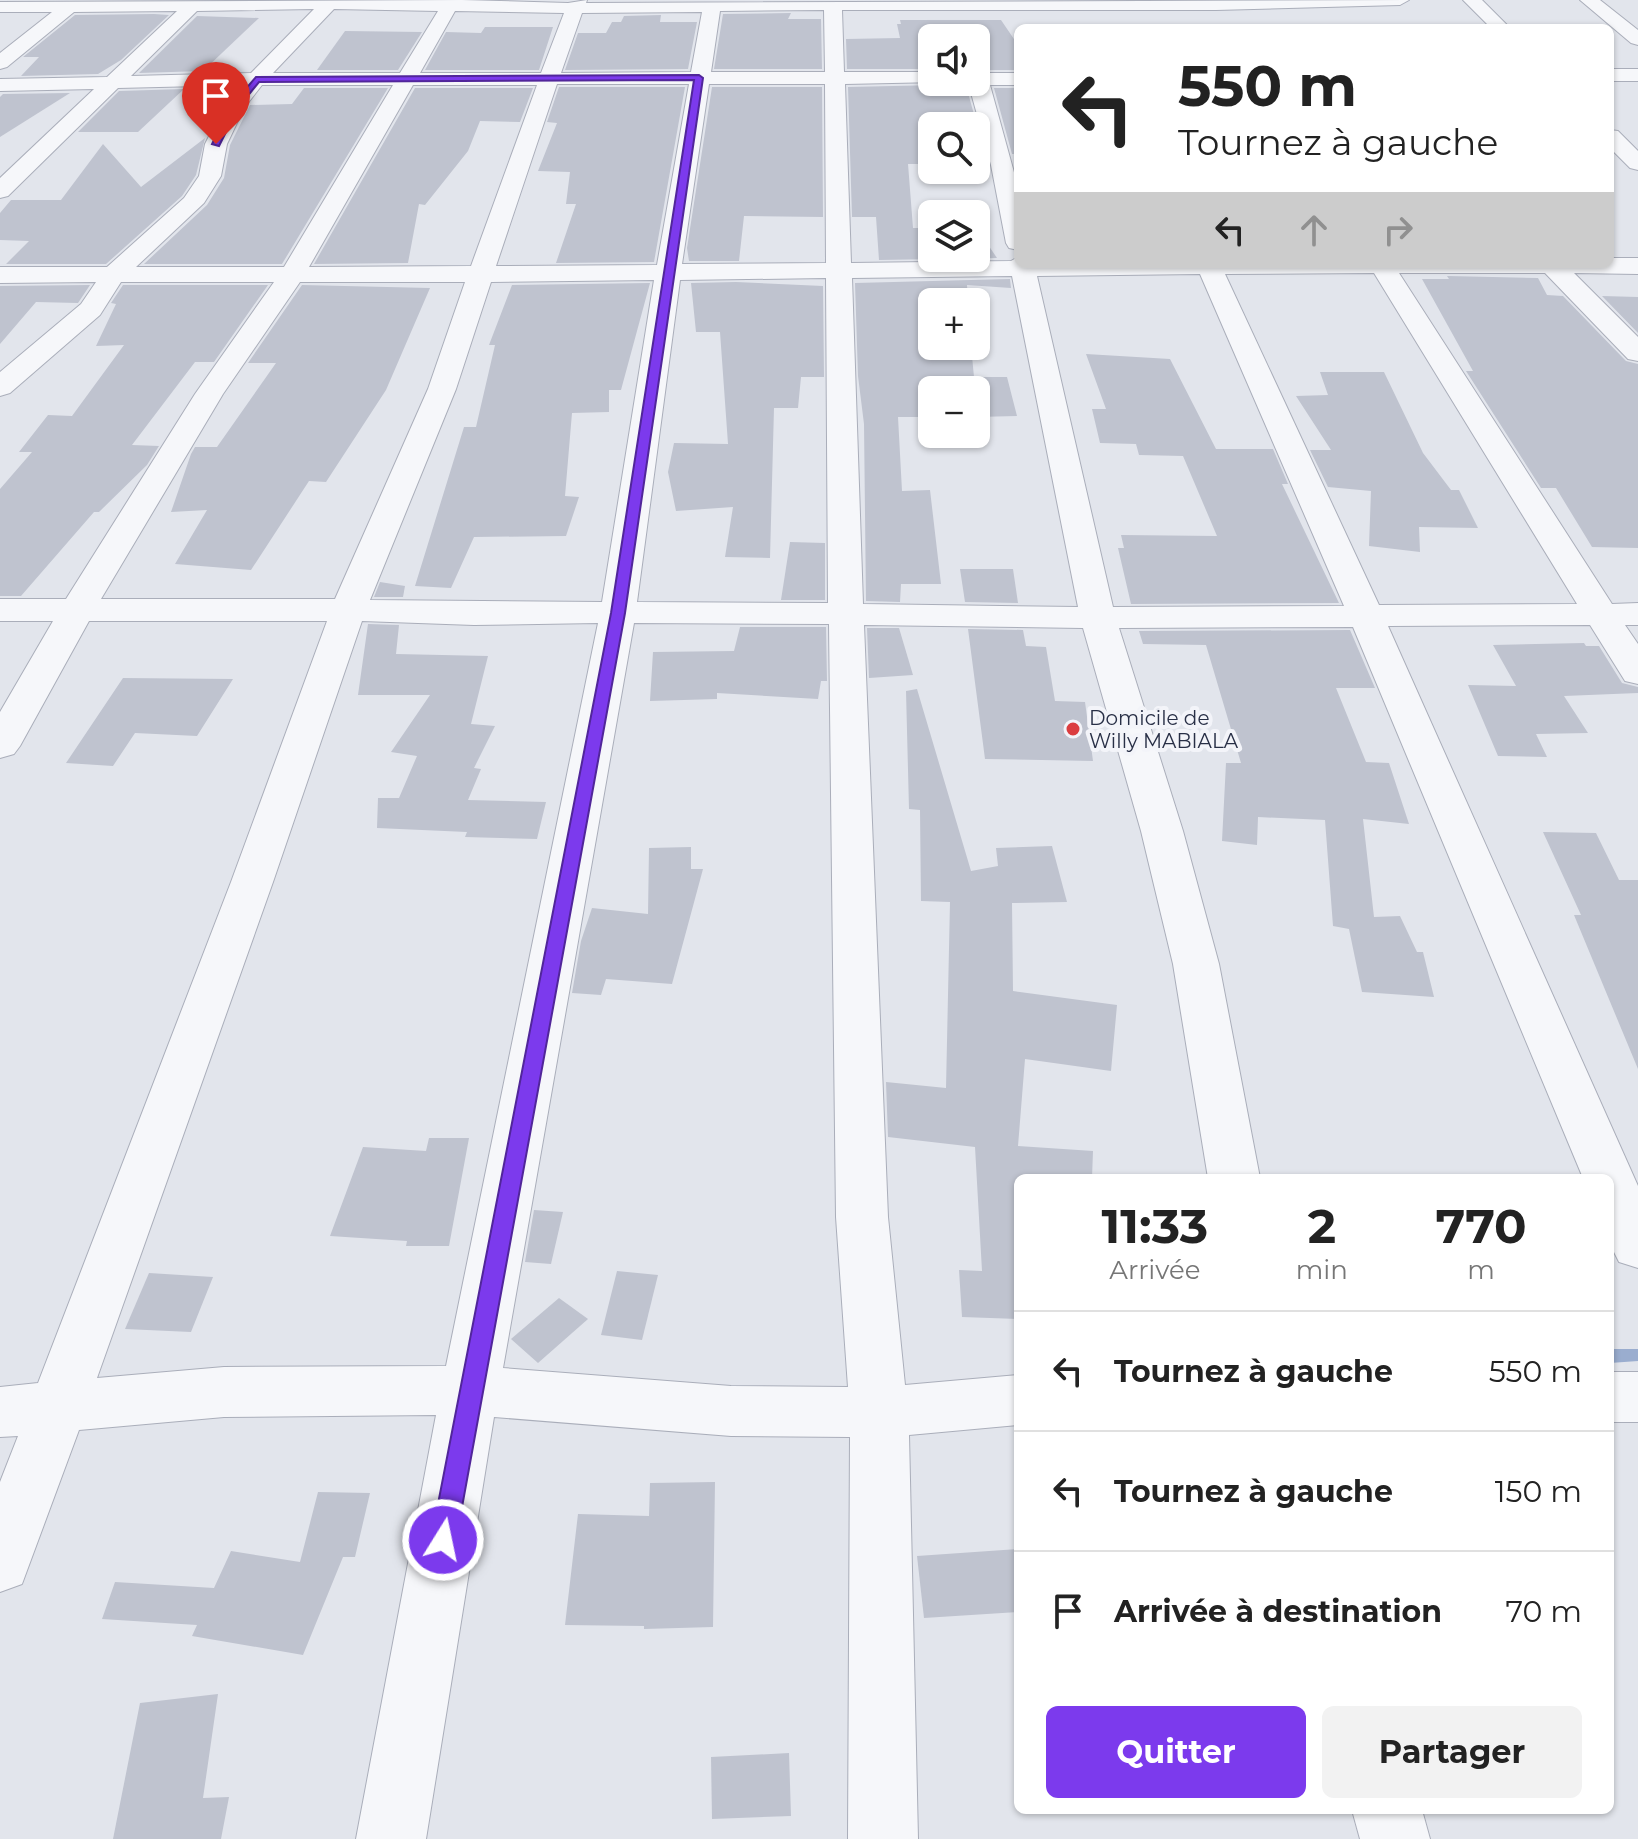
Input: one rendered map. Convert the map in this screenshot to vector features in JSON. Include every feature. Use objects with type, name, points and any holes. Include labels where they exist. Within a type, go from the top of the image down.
[{"type":"street","points":[[1345,0],[1360,19]]},
{"type":"street","points":[[0,7],[331,2],[578,4],[1400,0]]},
{"type":"street","points":[[1472,0],[1497,24]]},
{"type":"street","points":[[1589,0],[1638,39]]},
{"type":"street","points":[[959,1],[965,24]]},
{"type":"street","points":[[0,387],[91,309],[114,274],[192,203],[210,176],[216,144],[234,107],[256,79],[331,2]]},
{"type":"street","points":[[391,1839],[470,1390],[618,613],[668,272],[712,2]]},
{"type":"street","points":[[1092,2],[1104,24]]},
{"type":"street","points":[[1214,2],[1229,24]]},
{"type":"street","points":[[0,191],[194,3]]},
{"type":"street","points":[[0,746],[77,610],[209,394],[293,273],[409,80],[451,3]]},
{"type":"street","points":[[833,3],[862,1217],[879,1412],[883,1839]]},
{"type":"street","points":[[0,63],[74,4]]},
{"type":"street","points":[[0,1563],[252,882],[348,610],[442,389],[578,4]]},
{"type":"street","points":[[1614,75],[1638,75]]},
{"type":"street","points":[[990,77],[1014,79]]},
{"type":"street","points":[[0,85],[256,79],[918,78]]},
{"type":"street","points":[[983,96],[1002,165],[1014,224]]},
{"type":"street","points":[[1614,140],[1638,163]]},
{"type":"street","points":[[0,275],[840,271],[1014,259]]},
{"type":"street","points":[[1614,266],[1638,266]]},
{"type":"street","points":[[1023,268],[1098,618],[1162,831],[1196,964],[1233,1174]]},
{"type":"street","points":[[1209,268],[1365,616],[1606,1174]]},
{"type":"street","points":[[1383,268],[1638,673]]},
{"type":"street","points":[[1553,268],[1638,353]]},
{"type":"street","points":[[0,610],[348,610],[1098,618],[1638,614]]},
{"type":"street","points":[[1614,1192],[1638,1247]]},
{"type":"street","points":[[0,1412],[59,1404],[224,1392],[470,1390],[731,1411],[879,1412],[1014,1400]]},
{"type":"street","points":[[1614,1397],[1638,1397]]},
{"type":"street","points":[[1388,1814],[1395,1839]]},
{"type":"building","points":[[791,13],[788,19],[821,19],[822,69],[714,69],[723,14]]},
{"type":"building","points":[[75,15],[169,15],[121,60],[98,74],[21,76],[39,57],[23,57]]},
{"type":"building","points":[[661,15],[660,22],[697,22],[688,69],[565,70],[578,33],[606,33],[612,22],[621,22],[624,16]]},
{"type":"building","points":[[197,16],[259,18],[203,71],[139,73]]},
{"type":"building","points":[[900,20],[1001,20],[1014,39],[1014,70],[990,70],[990,24],[918,24],[918,69],[847,69],[846,39],[900,38],[897,24],[901,24]]},
{"type":"building","points":[[485,27],[553,27],[539,70],[425,70],[446,32],[481,33]]},
{"type":"building","points":[[345,31],[422,32],[398,70],[317,70]]},
{"type":"building","points":[[918,85],[918,96],[969,96],[973,112],[918,112],[918,164],[908,164],[913,228],[918,228],[918,259],[879,260],[876,217],[852,217],[848,87]]},
{"type":"building","points":[[559,87],[685,87],[654,262],[556,263],[576,204],[566,204],[570,172],[538,171],[557,123],[547,122]]},
{"type":"building","points":[[712,87],[822,87],[823,217],[744,216],[739,261],[689,261],[687,248]]},
{"type":"building","points":[[304,88],[388,88],[282,264],[144,264],[207,205],[224,178],[230,145],[250,105],[292,104]]},
{"type":"building","points":[[415,88],[533,88],[520,122],[480,121],[468,151],[425,205],[419,204],[408,263],[314,264]]},
{"type":"building","points":[[994,88],[1014,88],[1012,154]]},
{"type":"building","points":[[184,89],[138,132],[78,132],[119,91]]},
{"type":"building","points":[[70,93],[0,137],[0,97],[3,94]]},
{"type":"building","points":[[205,138],[196,175],[182,196],[106,264],[6,264],[29,241],[0,240],[0,213],[11,200],[61,200],[103,144],[141,187]]},
{"type":"building","points":[[1447,276],[1538,278],[1547,295],[1563,296],[1626,361],[1638,364],[1638,548],[1592,547],[1556,488],[1541,488],[1466,371],[1473,371],[1422,279],[1449,279]]},
{"type":"building","points":[[1010,279],[1011,288],[967,285],[967,288],[918,288],[918,360],[972,360],[974,376],[918,376],[918,417],[898,417],[902,491],[930,490],[941,584],[901,584],[900,602],[866,601],[864,424],[858,376],[855,283]]},
{"type":"building","points":[[650,283],[621,390],[609,390],[609,412],[572,413],[565,496],[579,497],[566,536],[474,537],[451,588],[415,586],[464,427],[476,427],[495,345],[489,345],[512,285]]},
{"type":"building","points":[[691,283],[823,286],[824,377],[801,377],[798,408],[774,408],[770,558],[725,557],[733,507],[676,511],[668,472],[674,443],[728,444],[720,332],[696,332]]},
{"type":"building","points":[[90,285],[78,303],[36,302],[0,344],[0,286]]},
{"type":"building","points":[[123,285],[268,285],[214,362],[195,362],[132,445],[159,446],[147,465],[99,512],[94,512],[21,596],[0,596],[0,489],[32,452],[19,452],[48,415],[72,416],[124,345],[96,346],[116,304],[111,303]]},
{"type":"building","points":[[302,285],[430,288],[386,390],[326,482],[309,481],[251,570],[175,564],[207,510],[171,512],[191,454],[195,447],[217,447],[276,363],[248,363]]},
{"type":"building","points":[[1602,296],[1638,297],[1638,333]]},
{"type":"building","points":[[1086,354],[1170,359],[1216,449],[1273,449],[1288,484],[1282,484],[1339,603],[1131,604],[1118,548],[1124,548],[1121,535],[1217,536],[1183,456],[1139,455],[1136,444],[1100,443],[1092,409],[1106,409]]},
{"type":"building","points":[[1320,372],[1384,372],[1423,453],[1451,490],[1459,490],[1478,528],[1419,527],[1420,552],[1369,546],[1371,491],[1328,487],[1310,450],[1331,450],[1296,396],[1328,395]]},
{"type":"building","points":[[990,377],[1007,377],[1017,416],[990,417]]},
{"type":"building","points":[[790,542],[825,543],[825,600],[781,600]]},
{"type":"building","points":[[960,569],[1013,569],[1018,603],[965,602]]},
{"type":"building","points":[[380,582],[405,586],[403,597],[374,597]]},
{"type":"building","points":[[368,624],[399,625],[396,654],[488,656],[471,724],[495,726],[474,768],[481,769],[468,800],[546,802],[537,839],[465,837],[467,832],[377,828],[378,798],[399,798],[417,756],[391,752],[430,695],[358,695]]},
{"type":"building","points":[[740,627],[826,627],[827,681],[821,681],[818,699],[717,693],[717,699],[650,701],[653,652],[734,651]]},
{"type":"building","points":[[867,628],[899,628],[913,675],[869,678]]},
{"type":"building","points":[[968,629],[1023,630],[1026,646],[1046,647],[1055,701],[1085,702],[1093,761],[985,759]]},
{"type":"building","points":[[1350,630],[1375,688],[1336,688],[1366,762],[1389,763],[1409,824],[1363,819],[1374,917],[1400,916],[1417,952],[1423,952],[1434,997],[1362,992],[1349,929],[1333,926],[1325,820],[1258,817],[1257,845],[1222,841],[1226,763],[1241,763],[1206,645],[1143,644],[1139,631]]},
{"type":"building","points":[[1584,643],[1586,646],[1599,646],[1622,683],[1638,687],[1638,693],[1564,696],[1588,733],[1536,734],[1547,757],[1498,756],[1468,685],[1516,686],[1493,645]]},
{"type":"building","points":[[123,678],[233,679],[197,736],[135,733],[113,766],[66,763]]},
{"type":"building","points":[[917,689],[971,871],[998,866],[996,848],[1052,846],[1067,902],[1012,903],[1013,991],[1117,1005],[1111,1071],[1025,1059],[1018,1146],[1093,1151],[1092,1174],[1014,1174],[1014,1319],[962,1317],[959,1270],[982,1271],[975,1147],[888,1137],[886,1082],[946,1088],[950,902],[921,901],[920,810],[909,809],[906,691]]},
{"type":"building","points":[[1543,832],[1596,833],[1619,880],[1638,880],[1638,1069],[1574,915],[1581,915]]},
{"type":"building","points":[[691,847],[691,869],[703,869],[672,984],[606,979],[601,995],[572,993],[581,941],[592,908],[648,914],[649,848]]},
{"type":"building","points":[[429,1138],[469,1138],[449,1246],[406,1246],[407,1241],[330,1236],[363,1147],[426,1151]]},
{"type":"building","points":[[534,1210],[563,1212],[551,1264],[525,1262]]},
{"type":"building","points":[[617,1271],[658,1275],[642,1340],[601,1335]]},
{"type":"building","points":[[149,1273],[213,1277],[191,1332],[125,1329]]},
{"type":"building","points":[[559,1298],[588,1319],[538,1363],[511,1339]]},
{"type":"building","points":[[715,1482],[713,1627],[644,1629],[644,1626],[565,1625],[578,1514],[649,1516],[650,1483]]},
{"type":"building","points":[[318,1492],[370,1493],[355,1557],[343,1557],[303,1655],[192,1636],[197,1625],[102,1619],[115,1582],[214,1588],[231,1551],[300,1562]]},
{"type":"building","points":[[1014,1549],[1014,1612],[924,1618],[917,1556]]},
{"type":"building","points":[[218,1694],[203,1798],[229,1797],[221,1839],[113,1839],[140,1703]]},
{"type":"building","points":[[789,1753],[791,1816],[712,1819],[711,1757]]},
{"type":"waterway","points":[[1614,1356],[1638,1355]]},
{"type":"place","name":"Domicile de Willy MABIALA","points":[[1073,729]]},
{"type":"route","points":[[216,144],[234,107],[256,79],[699,78],[618,613],[443,1540]]}]
